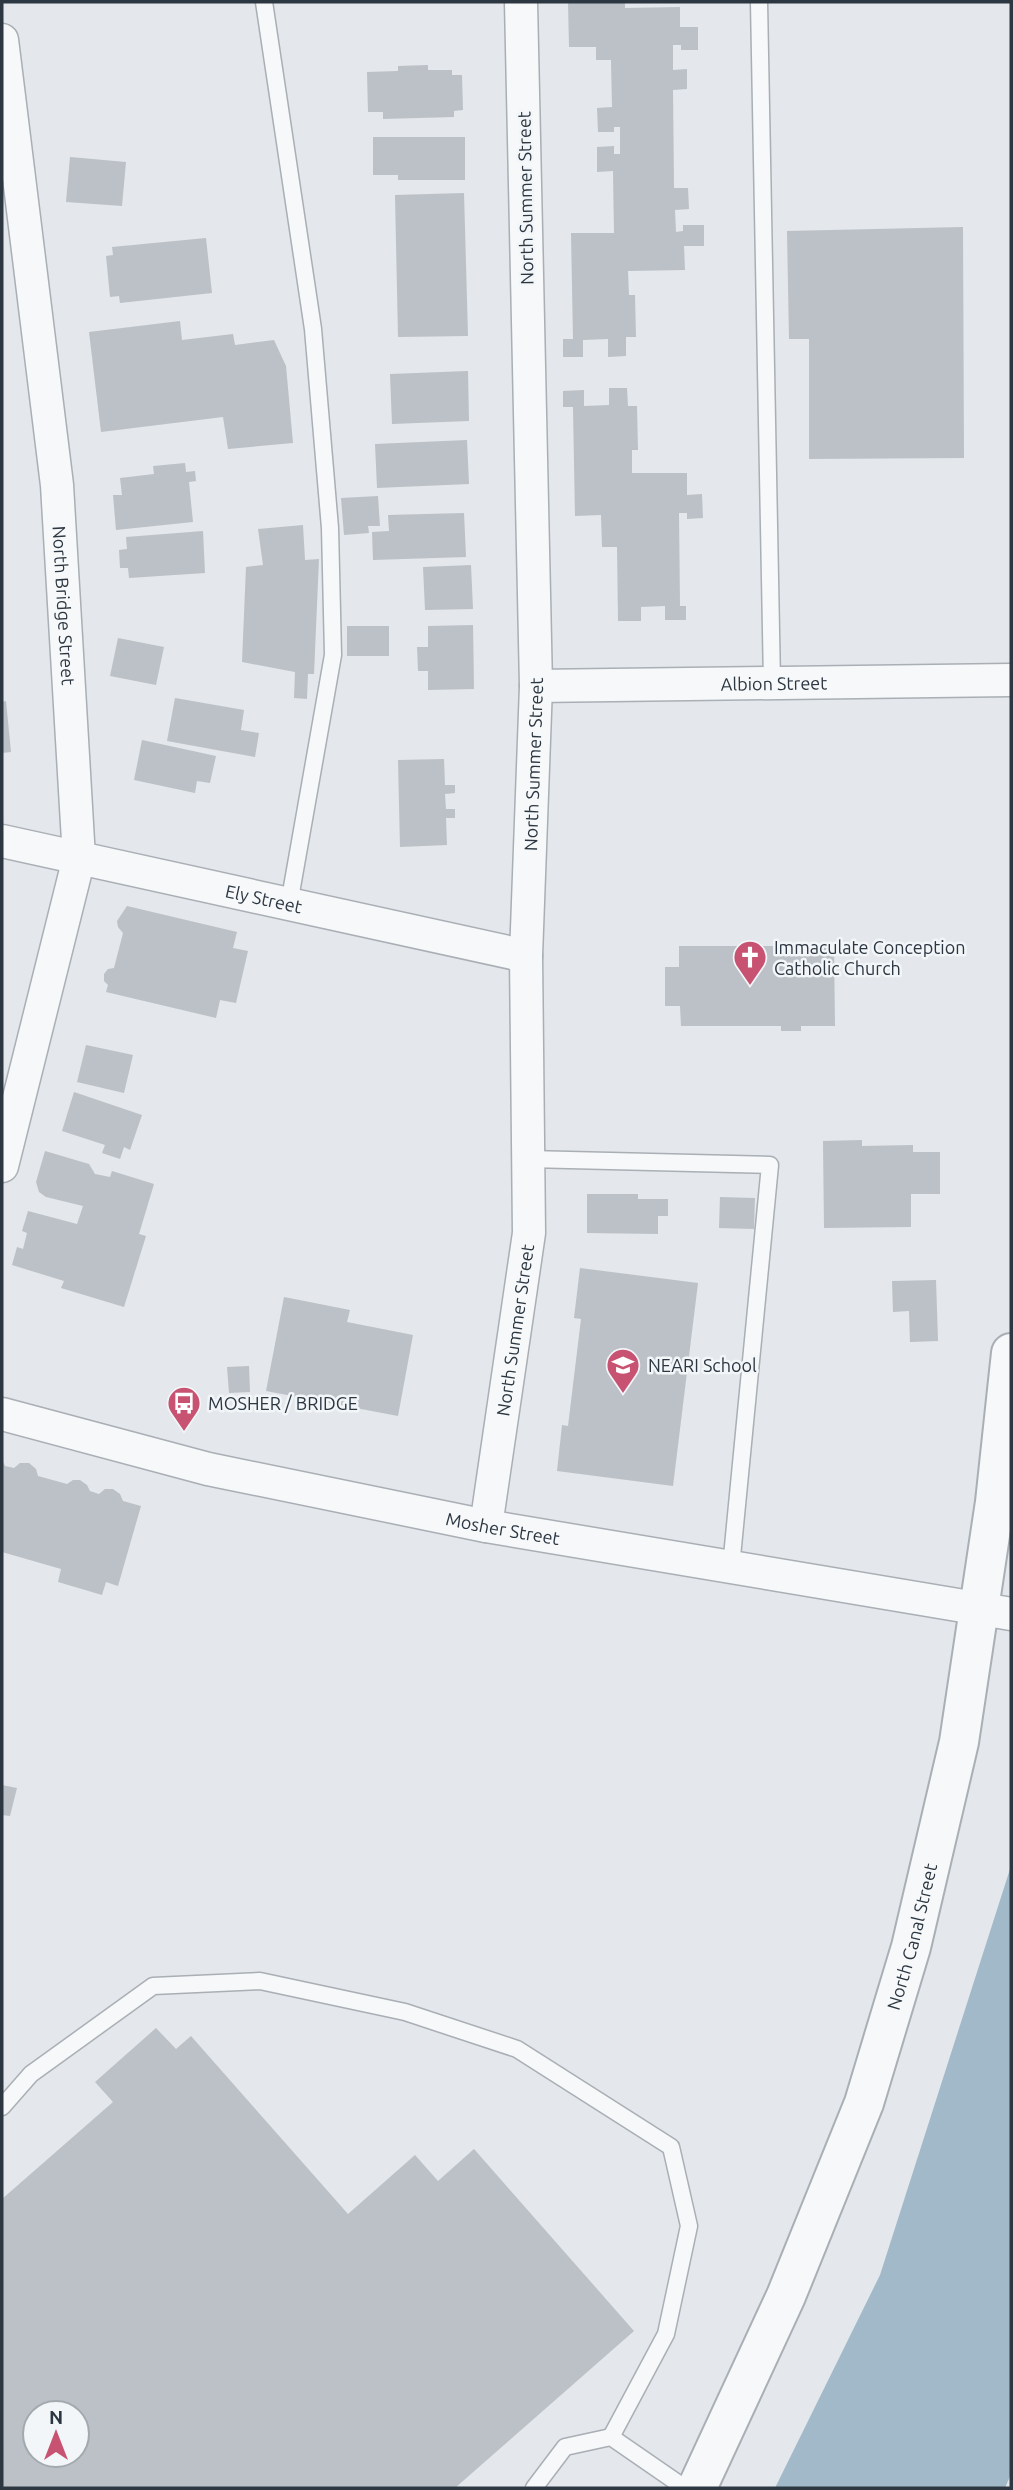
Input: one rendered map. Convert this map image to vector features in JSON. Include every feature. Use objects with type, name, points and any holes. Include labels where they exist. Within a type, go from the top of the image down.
[{"type":"street","name":"North Summer Street","points":[[486,1526],[529,1233],[526,956],[536,686],[521,2]]},
{"type":"street","name":"North Bridge Street","points":[[2,40],[57,485],[79,858],[2,1166]]},
{"type":"street","name":"Albion Street","points":[[536,686],[1011,680]]},
{"type":"street","name":"Ely Street","points":[[2,841],[526,956]]},
{"type":"street","name":"North Canal Street","points":[[697,2488],[786,2296],[864,2104],[911,1947],[960,1742],[995,1612],[995,1502],[1011,1353]]},
{"type":"street","name":"Mosher Street","points":[[2,1414],[208,1469],[486,1526],[995,1612]]},
{"type":"lane","points":[[264,2],[313,328],[330,528],[333,655],[289,904]]},
{"type":"lane","points":[[759,2],[772,683]]},
{"type":"lane","points":[[528,1159],[770,1165],[731,1567]]},
{"type":"lane","points":[[2,2106],[31,2074],[153,1986],[260,1981],[405,2012],[517,2049],[671,2147],[689,2226],[666,2334],[611,2437]]},
{"type":"lane","points":[[534,2488],[565,2447],[611,2437],[685,2488]]},
{"type":"water","points":[[1011,1866],[1011,2474],[1005,2488],[775,2488],[880,2275]]},
{"type":"building","points":[[568,2],[625,2],[625,8],[680,7],[680,27],[698,27],[698,50],[681,50],[681,45],[673,45],[673,70],[687,69],[687,89],[673,90],[674,188],[688,188],[689,209],[675,210],[676,232],[683,231],[683,225],[704,225],[704,246],[684,246],[685,270],[628,271],[629,295],[635,295],[636,337],[626,337],[626,356],[608,357],[608,339],[583,340],[583,357],[563,357],[563,339],[573,339],[571,233],[614,233],[613,171],[597,172],[597,147],[614,146],[614,154],[620,154],[620,127],[614,127],[614,132],[598,132],[597,108],[612,107],[611,60],[596,60],[596,47],[569,47]]},
{"type":"building","points":[[428,65],[428,70],[452,70],[452,75],[462,75],[463,110],[454,111],[454,117],[383,119],[383,112],[368,112],[367,72],[398,71],[398,66]]},
{"type":"building","points":[[373,137],[465,137],[465,180],[398,180],[398,175],[373,175]]},
{"type":"building","points":[[70,157],[126,162],[122,206],[66,202]]},
{"type":"building","points":[[464,193],[468,336],[398,337],[395,195]]},
{"type":"building","points":[[963,227],[964,458],[809,459],[809,339],[789,339],[787,231]]},
{"type":"building","points":[[206,238],[212,293],[120,303],[119,296],[110,297],[106,256],[113,255],[112,247]]},
{"type":"building","points":[[180,321],[182,340],[233,334],[235,345],[274,340],[286,366],[293,443],[228,449],[223,417],[101,432],[89,332]]},
{"type":"building","points":[[468,371],[469,421],[392,424],[390,374]]},
{"type":"building","points":[[609,388],[627,388],[628,406],[637,406],[638,450],[632,450],[632,473],[687,473],[687,495],[702,494],[703,518],[687,519],[687,513],[679,513],[680,606],[686,606],[686,620],[665,620],[665,606],[641,607],[641,621],[618,621],[617,547],[602,547],[601,515],[575,516],[573,407],[563,407],[563,391],[584,390],[584,406],[609,405]]},
{"type":"building","points":[[467,440],[469,484],[377,488],[375,444]]},
{"type":"building","points":[[185,463],[186,472],[195,471],[196,481],[189,482],[193,522],[116,530],[113,495],[122,495],[120,478],[154,474],[153,466]]},
{"type":"building","points":[[378,496],[380,526],[368,526],[369,533],[344,535],[341,498]]},
{"type":"building","points":[[464,513],[466,557],[373,560],[372,532],[389,531],[388,515]]},
{"type":"building","points":[[303,525],[305,560],[319,559],[314,674],[308,674],[307,699],[294,698],[295,672],[242,662],[246,567],[263,565],[258,529]]},
{"type":"building","points":[[203,531],[205,573],[129,578],[128,568],[120,568],[119,550],[127,549],[126,537]]},
{"type":"building","points":[[471,565],[473,609],[425,610],[423,567]]},
{"type":"building","points":[[473,625],[474,689],[428,690],[428,671],[418,671],[417,647],[428,647],[428,626]]},
{"type":"building","points":[[347,626],[389,626],[389,656],[347,656]]},
{"type":"building","points":[[118,638],[164,647],[156,685],[110,676]]},
{"type":"building","points":[[175,698],[244,710],[241,730],[259,733],[255,757],[167,741]]},
{"type":"building","points":[[6,701],[11,752],[2,753],[2,702]]},
{"type":"building","points":[[142,740],[216,756],[210,783],[197,781],[195,793],[134,780]]},
{"type":"building","points":[[444,759],[445,785],[455,785],[455,793],[445,794],[446,809],[455,809],[455,818],[446,818],[447,845],[400,847],[398,760]]},
{"type":"building","points":[[127,906],[237,932],[233,948],[248,951],[236,1003],[220,1000],[216,1018],[106,992],[108,985],[104,981],[104,974],[108,969],[114,968],[123,933],[117,921]]},
{"type":"building","name":"Immaculate Conception Catholic Church","points":[[679,946],[834,946],[835,1026],[801,1026],[801,1031],[781,1031],[781,1026],[681,1026],[680,1006],[665,1006],[665,967],[679,967]]},
{"type":"building","points":[[86,1045],[133,1055],[124,1093],[77,1082]]},
{"type":"building","points":[[74,1092],[142,1115],[130,1150],[124,1147],[120,1159],[102,1153],[105,1145],[62,1131]]},
{"type":"building","points":[[862,1140],[862,1146],[913,1145],[913,1152],[940,1152],[940,1194],[911,1194],[911,1227],[824,1228],[823,1141]]},
{"type":"building","points":[[45,1151],[89,1164],[95,1174],[110,1177],[112,1171],[154,1184],[139,1234],[146,1236],[124,1307],[61,1288],[64,1281],[12,1265],[17,1247],[23,1249],[27,1233],[22,1231],[28,1211],[77,1224],[83,1206],[46,1197],[39,1192],[36,1182]]},
{"type":"building","points":[[587,1194],[638,1194],[638,1199],[668,1199],[668,1216],[658,1216],[658,1234],[587,1233]]},
{"type":"building","points":[[720,1197],[755,1198],[754,1229],[719,1228]]},
{"type":"building","points":[[580,1268],[698,1283],[673,1486],[557,1471],[562,1425],[568,1426],[581,1319],[574,1318]]},
{"type":"building","points":[[936,1280],[938,1341],[910,1342],[909,1311],[893,1312],[892,1281]]},
{"type":"building","points":[[284,1297],[350,1310],[347,1322],[413,1335],[398,1416],[266,1391]]},
{"type":"building","points":[[249,1366],[250,1392],[229,1393],[227,1367]]},
{"type":"building","points":[[2,1460],[5,1466],[14,1468],[20,1463],[29,1463],[36,1469],[38,1476],[67,1484],[80,1480],[90,1491],[99,1494],[105,1489],[113,1489],[120,1494],[123,1501],[141,1506],[118,1586],[106,1582],[102,1595],[58,1582],[61,1569],[2,1552]]},
{"type":"building","points":[[2,1785],[17,1788],[10,1816],[2,1815]]},
{"type":"building","points":[[156,2028],[176,2049],[191,2036],[348,2214],[415,2155],[438,2181],[474,2149],[634,2331],[455,2488],[2,2488],[2,2199],[113,2102],[95,2082]]},
{"type":"place","name":"Immaculate Conception Catholic Church","points":[[750,987]]},
{"type":"place","name":"NEARI School","points":[[623,1395]]},
{"type":"place","name":"MOSHER / BRIDGE","points":[[184,1433]]}]
